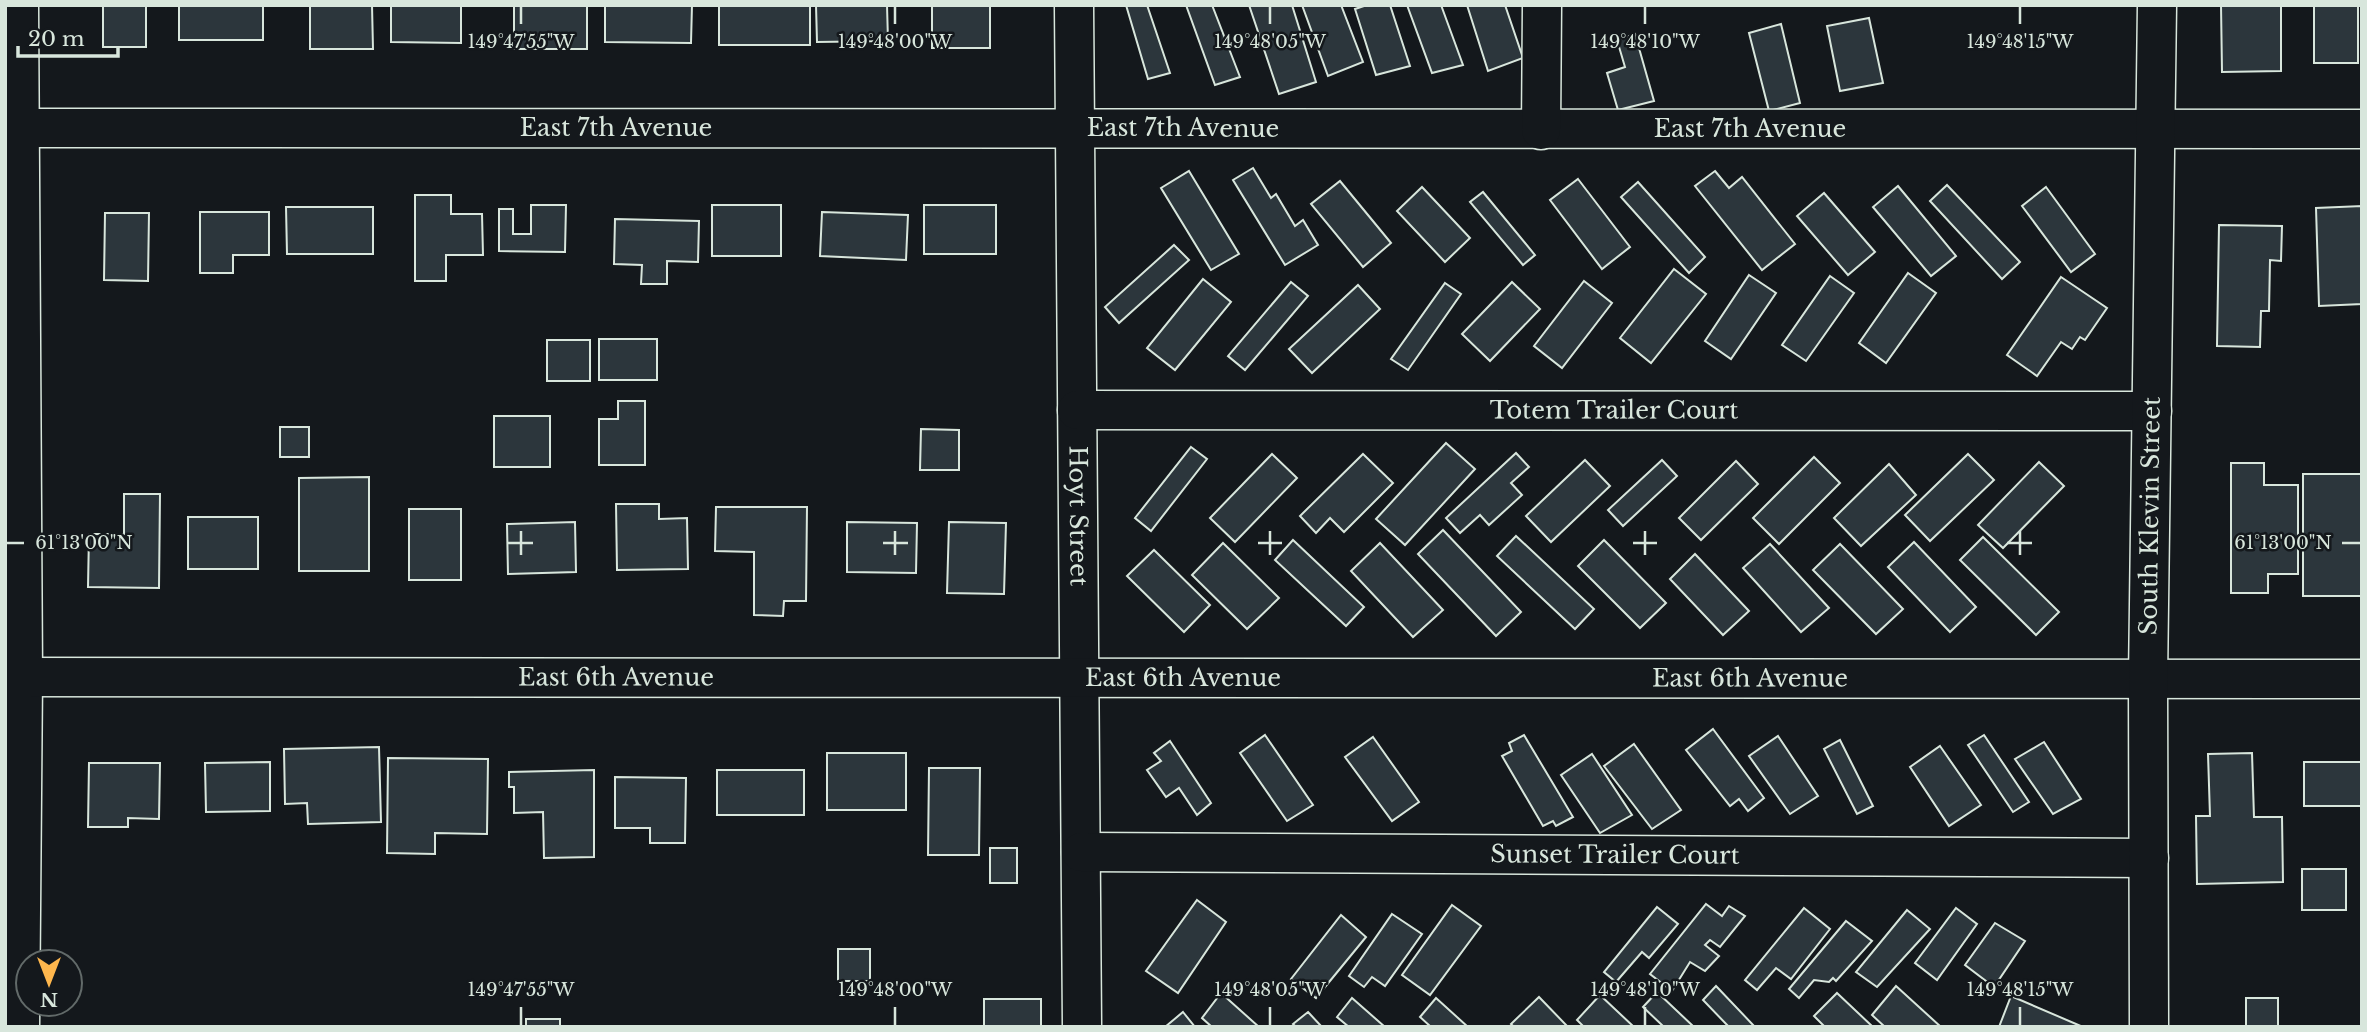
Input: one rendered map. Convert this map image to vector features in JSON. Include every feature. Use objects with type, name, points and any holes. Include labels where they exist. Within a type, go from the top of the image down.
[{"type":"street","points":[[19,5],[12,128],[14,677],[20,1027]]},
{"type":"street","name":"Hoyt Street","points":[[1074,5],[1082,1027]]},
{"type":"street","points":[[1541,130],[1542,5]]},
{"type":"street","name":"South Klevin Street","points":[[2149,1027],[2148,679],[2157,5]]},
{"type":"street","name":"East 7th Avenue","points":[[12,128],[2362,129]]},
{"type":"street","name":"Totem Trailer Court","points":[[1077,410],[2152,411]]},
{"type":"street","name":"East 6th Avenue","points":[[14,677],[2362,680]]},
{"type":"street","name":"Sunset Trailer Court","points":[[1081,852],[2149,858]]},
{"type":"building","points":[[103,5],[146,5],[146,47],[103,47]]},
{"type":"building","points":[[179,5],[263,5],[263,40],[179,40]]},
{"type":"building","points":[[310,5],[372,5],[373,49],[310,49]]},
{"type":"building","points":[[391,5],[461,5],[461,43],[391,42]]},
{"type":"building","points":[[514,5],[587,5],[587,49],[514,49]]},
{"type":"building","points":[[605,5],[692,5],[691,43],[605,42]]},
{"type":"building","points":[[719,5],[810,5],[810,45],[719,45]]},
{"type":"building","points":[[816,5],[887,5],[888,41],[817,42]]},
{"type":"building","points":[[932,5],[990,5],[990,48],[932,48]]},
{"type":"building","points":[[1126,5],[1147,5],[1170,73],[1148,79]]},
{"type":"building","points":[[1186,5],[1212,5],[1240,77],[1215,85]]},
{"type":"building","points":[[1249,5],[1292,5],[1316,82],[1279,94]]},
{"type":"building","points":[[1302,5],[1341,5],[1363,62],[1328,76]]},
{"type":"building","points":[[1367,5],[1390,5],[1410,66],[1376,75],[1355,9]]},
{"type":"building","points":[[1407,5],[1441,5],[1463,65],[1432,73]]},
{"type":"building","points":[[1467,5],[1505,5],[1523,58],[1488,71]]},
{"type":"building","points":[[2221,5],[2281,5],[2281,71],[2222,72]]},
{"type":"building","points":[[2314,5],[2358,5],[2358,63],[2314,63]]},
{"type":"building","points":[[1869,18],[1883,83],[1840,91],[1827,26]]},
{"type":"building","points":[[1781,24],[1800,103],[1769,111],[1749,33]]},
{"type":"building","points":[[1635,34],[1654,101],[1618,110],[1607,73],[1625,67],[1617,40]]},
{"type":"building","points":[[1253,168],[1271,198],[1276,194],[1295,226],[1303,220],[1318,245],[1285,265],[1233,180]]},
{"type":"building","points":[[1189,171],[1239,254],[1211,270],[1161,188]]},
{"type":"building","points":[[1715,171],[1729,188],[1742,177],[1795,244],[1762,270],[1695,186]]},
{"type":"building","points":[[1578,179],[1630,247],[1602,269],[1550,200]]},
{"type":"building","points":[[1340,181],[1391,243],[1363,267],[1311,204]]},
{"type":"building","points":[[1638,182],[1705,257],[1689,273],[1621,197]]},
{"type":"building","points":[[1947,185],[2020,262],[2002,279],[1930,201]]},
{"type":"building","points":[[1898,186],[1956,256],[1931,276],[1873,207]]},
{"type":"building","points":[[1422,187],[1470,238],[1445,262],[1397,211]]},
{"type":"building","points":[[2046,187],[2095,254],[2071,272],[2022,206]]},
{"type":"building","points":[[1483,192],[1535,255],[1523,265],[1470,202]]},
{"type":"building","points":[[1824,193],[1875,252],[1848,275],[1797,216]]},
{"type":"building","points":[[415,195],[451,195],[451,214],[482,214],[483,255],[446,255],[446,281],[415,281]]},
{"type":"building","points":[[531,205],[566,205],[565,252],[499,251],[499,209],[513,209],[513,234],[531,234]]},
{"type":"building","points":[[712,205],[781,205],[781,256],[712,256]]},
{"type":"building","points":[[924,205],[996,205],[996,254],[924,254]]},
{"type":"building","points":[[2362,206],[2362,304],[2319,306],[2316,208]]},
{"type":"building","points":[[286,207],[373,207],[373,254],[287,254]]},
{"type":"building","points":[[200,212],[269,212],[269,255],[233,255],[233,273],[200,273]]},
{"type":"building","points":[[822,212],[908,215],[906,260],[820,256]]},
{"type":"building","points":[[105,213],[149,213],[148,281],[104,280]]},
{"type":"building","points":[[615,219],[699,221],[698,262],[667,261],[667,284],[641,284],[642,265],[614,264]]},
{"type":"building","points":[[2219,225],[2282,226],[2281,261],[2270,260],[2269,311],[2261,311],[2260,347],[2217,346]]},
{"type":"building","points":[[1174,245],[1189,260],[1119,323],[1105,307]]},
{"type":"building","points":[[1674,269],[1706,294],[1651,363],[1620,338]]},
{"type":"building","points":[[1908,273],[1936,293],[1886,363],[1859,343]]},
{"type":"building","points":[[1749,275],[1776,293],[1731,359],[1705,341]]},
{"type":"building","points":[[1830,276],[1854,293],[1806,361],[1782,345]]},
{"type":"building","points":[[2061,277],[2107,308],[2085,340],[2080,337],[2072,349],[2061,342],[2037,376],[2007,355]]},
{"type":"building","points":[[1203,279],[1231,302],[1175,370],[1147,348]]},
{"type":"building","points":[[1584,281],[1612,303],[1562,368],[1534,346]]},
{"type":"building","points":[[1291,282],[1308,296],[1245,370],[1228,356]]},
{"type":"building","points":[[1512,282],[1540,309],[1490,361],[1462,334]]},
{"type":"building","points":[[1445,283],[1461,294],[1408,370],[1391,359]]},
{"type":"building","points":[[1358,285],[1380,309],[1312,373],[1289,349]]},
{"type":"building","points":[[599,339],[657,339],[657,380],[599,380]]},
{"type":"building","points":[[547,340],[590,340],[590,381],[547,381]]},
{"type":"building","points":[[618,401],[645,401],[645,465],[599,465],[599,419],[618,419]]},
{"type":"building","points":[[494,416],[550,416],[550,467],[494,467]]},
{"type":"building","points":[[280,427],[309,427],[309,457],[280,457]]},
{"type":"building","points":[[921,429],[959,430],[959,470],[920,470]]},
{"type":"building","points":[[1446,443],[1475,469],[1405,545],[1376,519]]},
{"type":"building","points":[[1191,447],[1207,459],[1151,531],[1135,518]]},
{"type":"building","points":[[1516,453],[1529,467],[1511,483],[1522,495],[1489,525],[1480,515],[1460,533],[1446,518]]},
{"type":"building","points":[[1272,454],[1297,478],[1235,542],[1210,518]]},
{"type":"building","points":[[1363,454],[1393,483],[1344,532],[1330,518],[1316,533],[1300,516]]},
{"type":"building","points":[[1968,454],[1994,480],[1930,541],[1905,515]]},
{"type":"building","points":[[1814,457],[1840,483],[1779,544],[1753,518]]},
{"type":"building","points":[[1585,460],[1610,486],[1551,542],[1526,516]]},
{"type":"building","points":[[1662,460],[1677,476],[1623,526],[1608,510]]},
{"type":"building","points":[[1736,461],[1758,484],[1701,540],[1679,518]]},
{"type":"building","points":[[2039,462],[2064,486],[2003,548],[1978,525]]},
{"type":"building","points":[[2231,463],[2264,463],[2264,485],[2298,485],[2298,574],[2268,574],[2268,593],[2231,593]]},
{"type":"building","points":[[1889,464],[1916,495],[1861,546],[1834,518]]},
{"type":"building","points":[[2303,474],[2362,474],[2362,596],[2303,596]]},
{"type":"building","points":[[369,477],[369,571],[299,571],[299,478]]},
{"type":"building","points":[[124,494],[160,494],[159,588],[88,587],[89,534],[124,534]]},
{"type":"building","points":[[616,504],[659,504],[659,519],[687,518],[688,569],[617,570]]},
{"type":"building","points":[[716,507],[807,507],[806,601],[784,601],[783,616],[754,615],[754,552],[715,551]]},
{"type":"building","points":[[409,509],[461,509],[461,580],[409,580]]},
{"type":"building","points":[[188,517],[258,517],[258,569],[188,569]]},
{"type":"building","points":[[575,522],[576,572],[508,574],[507,524]]},
{"type":"building","points":[[847,522],[917,523],[916,573],[847,572]]},
{"type":"building","points":[[949,522],[1006,523],[1004,594],[947,593]]},
{"type":"building","points":[[1443,530],[1521,612],[1496,636],[1418,554]]},
{"type":"building","points":[[1516,536],[1594,609],[1575,629],[1497,556]]},
{"type":"building","points":[[1983,537],[2059,612],[2036,635],[1960,560]]},
{"type":"building","points":[[1293,540],[1364,607],[1346,626],[1275,560]]},
{"type":"building","points":[[1604,540],[1666,603],[1640,628],[1578,566]]},
{"type":"building","points":[[1914,542],[1976,607],[1950,632],[1888,567]]},
{"type":"building","points":[[1223,543],[1279,598],[1247,629],[1192,575]]},
{"type":"building","points":[[1380,543],[1443,610],[1413,637],[1351,571]]},
{"type":"building","points":[[1770,544],[1829,608],[1801,632],[1743,568]]},
{"type":"building","points":[[1840,544],[1903,609],[1876,634],[1813,570]]},
{"type":"building","points":[[1154,550],[1210,605],[1184,632],[1127,576]]},
{"type":"building","points":[[1695,554],[1749,611],[1723,635],[1670,579]]},
{"type":"building","points":[[1713,729],[1764,798],[1748,811],[1739,799],[1730,806],[1686,750]]},
{"type":"building","points":[[1265,735],[1313,805],[1287,821],[1240,753]]},
{"type":"building","points":[[1524,735],[1573,817],[1556,826],[1553,821],[1543,826],[1502,756],[1512,751],[1509,743]]},
{"type":"building","points":[[1984,735],[2029,802],[2013,812],[1968,745]]},
{"type":"building","points":[[1778,736],[1818,796],[1790,814],[1749,756]]},
{"type":"building","points":[[1373,737],[1419,802],[1392,821],[1345,757]]},
{"type":"building","points":[[1840,740],[1873,806],[1857,814],[1824,749]]},
{"type":"building","points":[[1170,741],[1211,803],[1197,815],[1179,788],[1166,797],[1147,770],[1161,761],[1154,753]]},
{"type":"building","points":[[2044,742],[2081,799],[2053,814],[2015,759]]},
{"type":"building","points":[[1634,744],[1681,810],[1652,829],[1604,766]]},
{"type":"building","points":[[1940,746],[1981,805],[1949,826],[1910,767]]},
{"type":"building","points":[[379,747],[381,822],[308,824],[307,803],[285,804],[284,749]]},
{"type":"building","points":[[827,753],[906,753],[906,810],[827,810]]},
{"type":"building","points":[[2252,753],[2254,817],[2282,817],[2283,882],[2197,884],[2196,816],[2210,816],[2208,754]]},
{"type":"building","points":[[1592,754],[1632,815],[1600,833],[1561,775]]},
{"type":"building","points":[[388,758],[488,759],[487,834],[435,833],[435,854],[387,853]]},
{"type":"building","points":[[270,762],[270,811],[206,812],[205,763]]},
{"type":"building","points":[[2304,762],[2362,762],[2362,806],[2304,806]]},
{"type":"building","points":[[89,763],[160,763],[159,819],[128,818],[128,827],[88,827]]},
{"type":"building","points":[[929,768],[980,768],[979,855],[928,855]]},
{"type":"building","points":[[594,770],[594,857],[544,858],[543,812],[514,813],[514,787],[509,787],[509,772]]},
{"type":"building","points":[[717,770],[804,770],[804,815],[717,815]]},
{"type":"building","points":[[615,777],[686,778],[685,843],[650,843],[650,828],[615,828]]},
{"type":"building","points":[[990,848],[1017,848],[1017,883],[990,883]]},
{"type":"building","points":[[2302,869],[2346,869],[2346,910],[2302,910]]},
{"type":"building","points":[[1197,900],[1226,922],[1178,993],[1146,971]]},
{"type":"building","points":[[1706,904],[1722,916],[1729,906],[1745,916],[1720,947],[1710,940],[1705,945],[1719,956],[1705,971],[1690,962],[1672,991],[1650,974]]},
{"type":"building","points":[[1452,905],[1481,926],[1430,995],[1402,975]]},
{"type":"building","points":[[1657,907],[1678,924],[1649,958],[1642,952],[1616,982],[1604,972]]},
{"type":"building","points":[[1804,908],[1830,929],[1791,979],[1776,968],[1757,990],[1745,980]]},
{"type":"building","points":[[1956,908],[1977,924],[1937,980],[1915,963]]},
{"type":"building","points":[[1907,910],[1930,929],[1877,987],[1856,972]]},
{"type":"building","points":[[1392,914],[1422,934],[1385,986],[1372,977],[1364,987],[1349,976]]},
{"type":"building","points":[[1341,915],[1366,937],[1316,998],[1291,979]]},
{"type":"building","points":[[1846,921],[1872,941],[1836,981],[1833,978],[1829,982],[1814,980],[1799,998],[1789,989]]},
{"type":"building","points":[[1995,923],[2025,941],[1994,987],[1965,965]]},
{"type":"building","points":[[838,949],[870,949],[870,981],[838,981]]},
{"type":"building","points":[[1716,986],[1755,1027],[1729,1027],[1703,1000]]},
{"type":"building","points":[[1896,986],[1941,1027],[1885,1027],[1872,1015]]},
{"type":"building","points":[[1657,992],[1694,1027],[1664,1027],[1643,1007]]},
{"type":"building","points":[[1221,993],[1259,1027],[1212,1027],[1202,1018]]},
{"type":"building","points":[[1837,993],[1873,1027],[1825,1027],[1814,1016]]},
{"type":"building","points":[[1600,995],[1634,1027],[1584,1027],[1577,1020]]},
{"type":"building","points":[[2011,996],[2083,1027],[1999,1027]]},
{"type":"building","points":[[1539,997],[1568,1027],[1514,1027],[1511,1024]]},
{"type":"building","points":[[1352,998],[1385,1027],[1349,1027],[1337,1017]]},
{"type":"building","points":[[1436,998],[1468,1027],[1431,1027],[1420,1017]]},
{"type":"building","points":[[2246,998],[2278,998],[2278,1027],[2246,1027]]},
{"type":"building","points":[[984,999],[1041,999],[1041,1027],[984,1027]]},
{"type":"building","points":[[1183,1012],[1195,1027],[1165,1027]]},
{"type":"building","points":[[1308,1012],[1322,1027],[1296,1027],[1293,1024]]},
{"type":"building","points":[[526,1019],[560,1019],[560,1027],[526,1027]]}]
